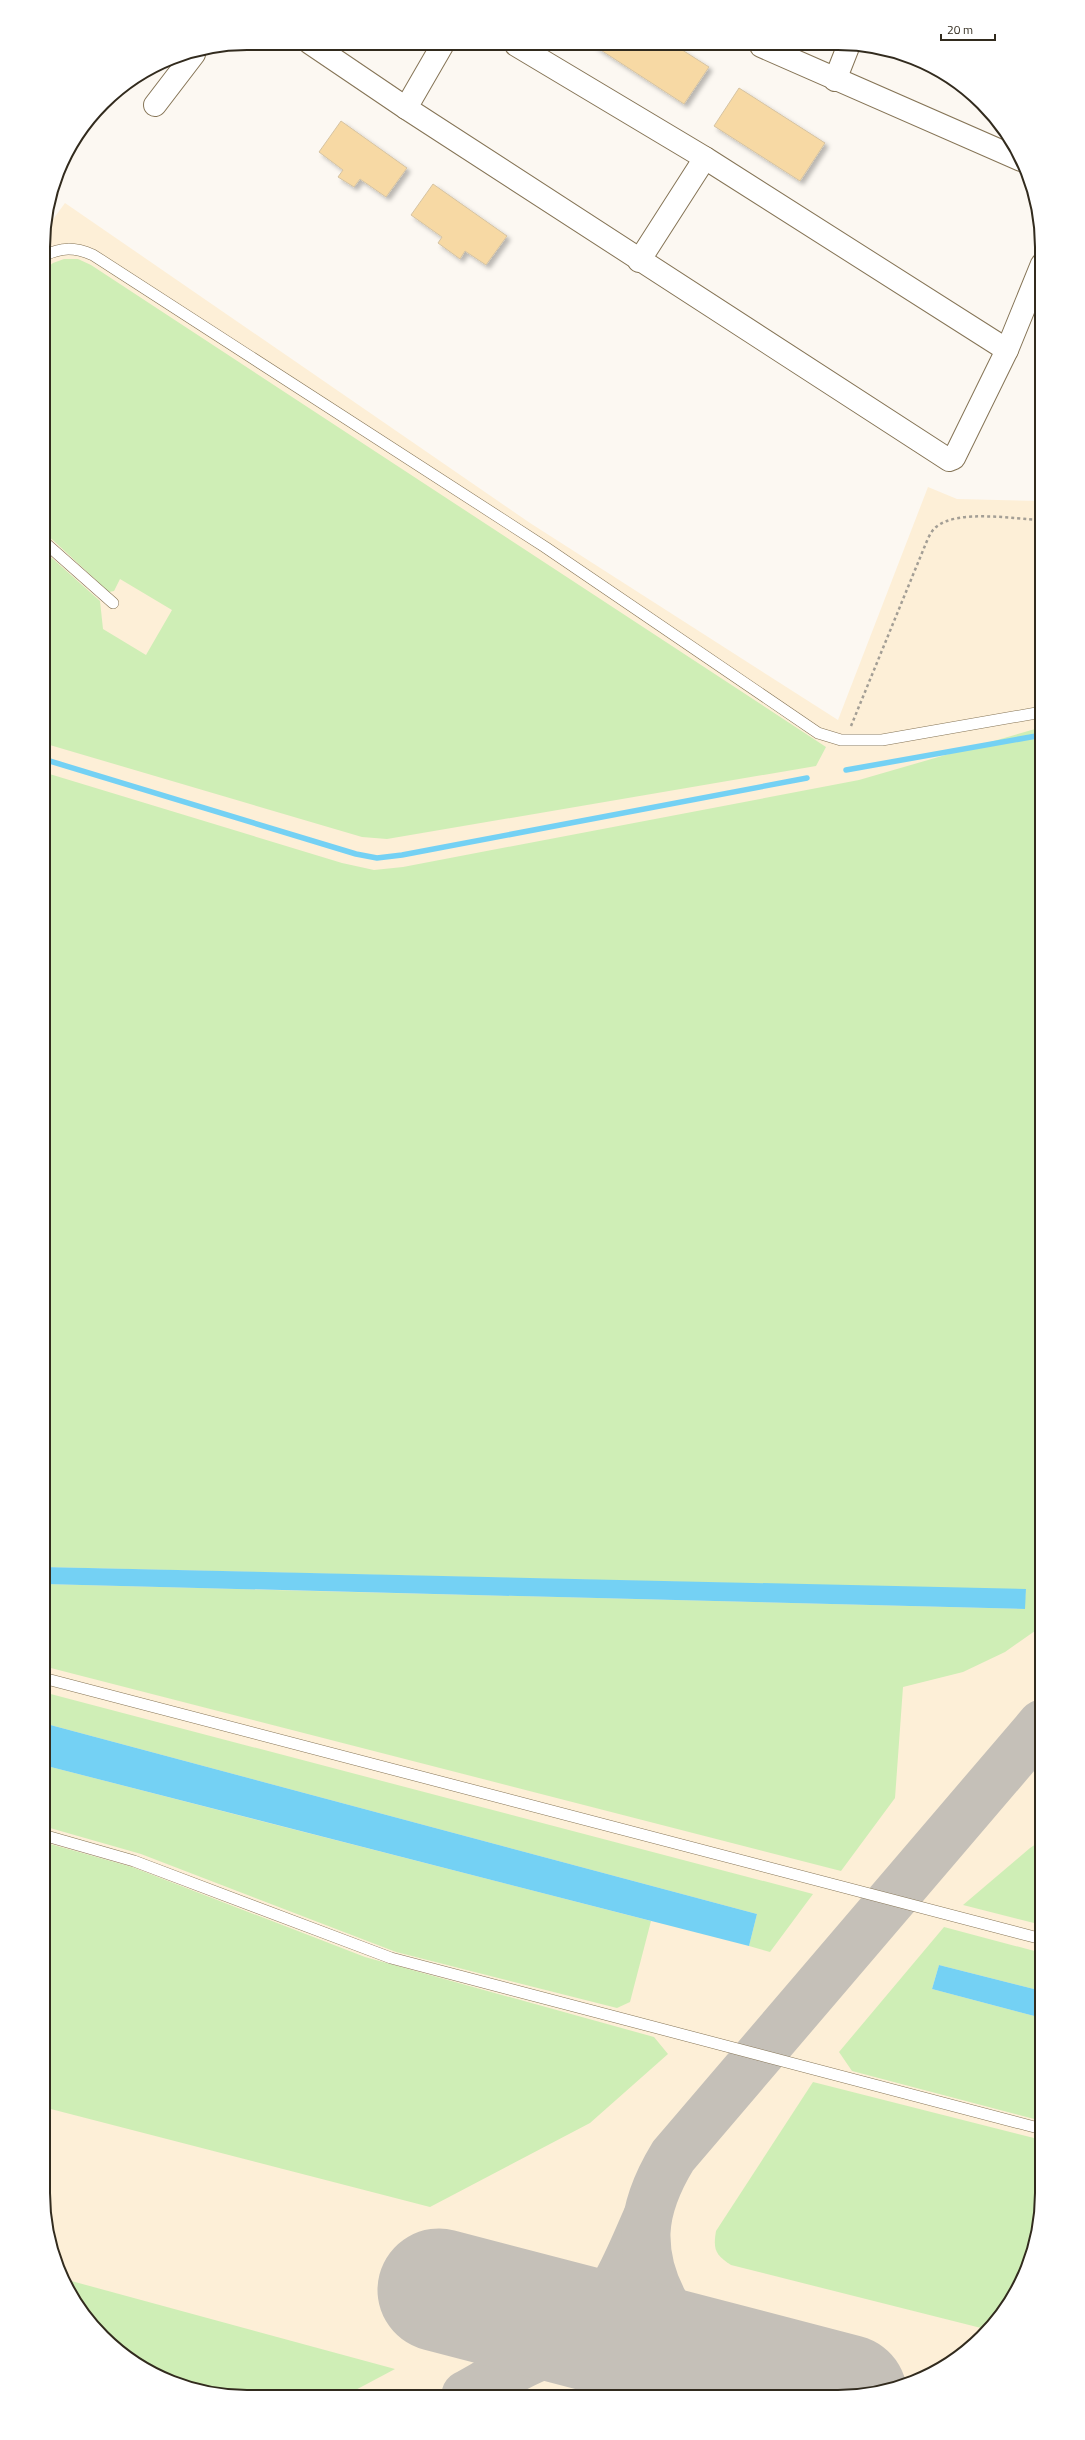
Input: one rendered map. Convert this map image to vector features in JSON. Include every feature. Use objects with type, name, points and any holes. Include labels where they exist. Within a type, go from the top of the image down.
[{"type":"street","points":[[320,50],[406,108],[639,260],[951,461],[954,458],[1007,350],[1035,281]]},
{"type":"street","points":[[406,108],[440,50]]},
{"type":"street","points":[[524,50],[705,158],[1007,350]]},
{"type":"street","points":[[770,50],[835,80],[1013,157]]},
{"type":"street","points":[[835,80],[847,50]]},
{"type":"street","points":[[155,105],[191,58]]},
{"type":"street","points":[[639,260],[705,158]]},
{"type":"lane","points":[[50,253],[61,248],[76,248],[93,254],[545,547],[800,723],[829,737],[846,740],[882,740],[1035,713]]},
{"type":"lane","points":[[50,547],[113,603]]},
{"type":"lane","points":[[50,1680],[1035,1937]]},
{"type":"lane","points":[[50,1837],[134,1860],[391,1958],[1035,2127]]},
{"type":"path","points":[[846,740],[924,548],[935,527],[948,520],[964,517],[1035,520]]},
{"type":"shaded area","points":[[65,203],[530,523],[838,720],[928,487],[957,499],[1035,501],[1035,2206],[1025,2256],[1009,2292],[994,2313],[968,2341],[947,2357],[925,2370],[901,2380],[851,2390],[234,2390],[184,2380],[148,2364],[127,2349],[99,2323],[83,2302],[70,2280],[60,2256],[50,2206],[50,234],[52,221]]},
{"type":"green space","points":[[64,259],[78,259],[91,265],[826,747],[816,766],[387,839],[362,837],[50,745],[50,556],[100,601],[103,629],[146,655],[172,610],[120,579],[114,591],[109,592],[50,537],[50,265]]},
{"type":"green space","points":[[1035,729],[1035,1631],[1005,1652],[963,1672],[903,1687],[895,1798],[841,1871],[50,1668],[50,1584],[1024,1609],[1026,1590],[50,1567],[50,774],[342,863],[374,870],[403,867],[859,780]]},
{"type":"green space","points":[[50,1694],[813,1894],[770,1952],[749,1946],[757,1914],[50,1725]]},
{"type":"green space","points":[[50,1767],[651,1921],[630,2002],[617,2008],[396,1952],[141,1854],[50,1828]]},
{"type":"green space","points":[[50,1844],[132,1867],[365,1957],[654,2037],[668,2054],[590,2123],[430,2207],[50,2109]]},
{"type":"green space","points":[[1035,1845],[1035,1923],[963,1905]]},
{"type":"green space","points":[[944,1927],[1035,1951],[1035,1989],[939,1965],[932,1989],[1035,2016],[1035,2119],[852,2071],[839,2052]]},
{"type":"green space","points":[[813,2082],[1035,2138],[1035,2206],[1025,2256],[1009,2292],[981,2328],[731,2265],[721,2258],[716,2251],[716,2231]]},
{"type":"green space","points":[[70,2281],[395,2369],[356,2390],[234,2390],[184,2380],[148,2364],[117,2341],[91,2313],[76,2292]]},
{"type":"water","points":[[50,1567],[1026,1589],[1025,1609],[50,1584]]},
{"type":"water","points":[[50,1725],[757,1914],[749,1946],[50,1767]]},
{"type":"water","points":[[939,1965],[1035,1989],[1035,2016],[932,1989]]},
{"type":"building","points":[[601,50],[682,50],[709,67],[684,104]]},
{"type":"building","points":[[739,88],[825,143],[800,181],[714,126]]},
{"type":"building","points":[[341,121],[407,168],[386,197],[360,179],[354,187],[338,177],[343,170],[319,152]]},
{"type":"building","points":[[433,184],[507,236],[486,265],[465,251],[460,259],[438,243],[442,237],[411,215]]},
{"type":"waterway","points":[[846,770],[1035,736]]},
{"type":"waterway","points":[[50,761],[356,854],[377,858],[402,855],[807,778]]},
{"type":"taxiway","points":[[775,2378],[734,2363],[710,2352],[683,2330],[672,2316],[655,2284],[650,2267],[646,2233],[651,2202],[663,2174],[673,2156],[1035,1732]]},
{"type":"taxiway","points":[[537,2356],[581,2328],[603,2305],[620,2277],[647,2218]]},
{"type":"taxiway","points":[[475,2390],[524,2363],[561,2348],[602,2340],[627,2339]]},
{"type":"runway","points":[[439,2290],[823,2390]]}]
